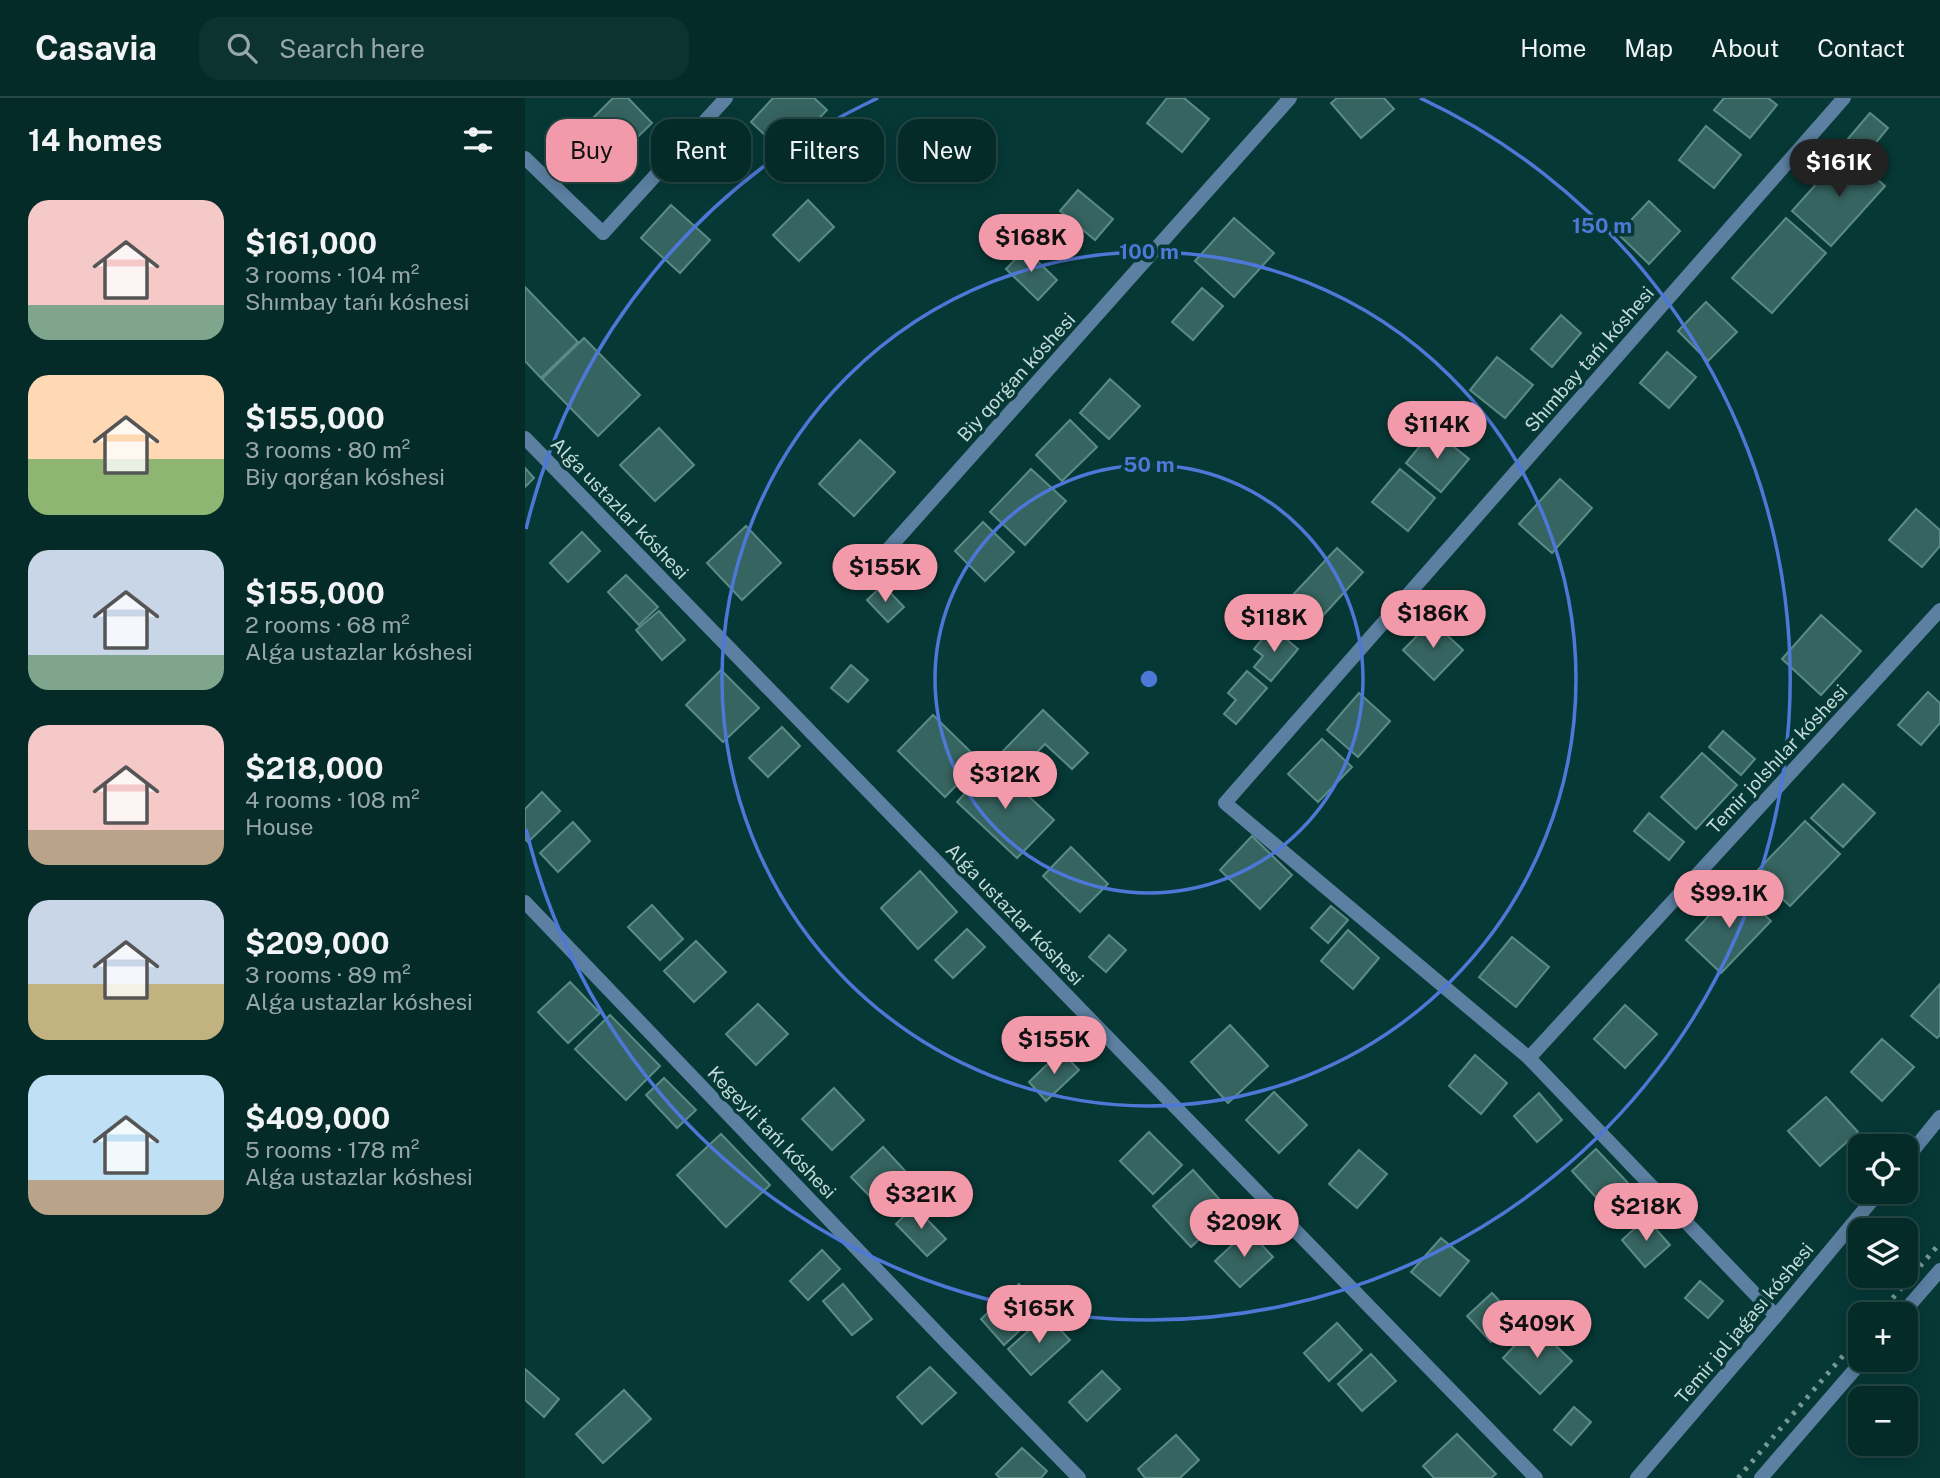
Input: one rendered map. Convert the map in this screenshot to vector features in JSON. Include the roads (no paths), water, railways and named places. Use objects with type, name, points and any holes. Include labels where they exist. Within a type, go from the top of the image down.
[{"type":"street","points":[[525,158],[603,233],[726,98]]},
{"type":"street","name":"Biy qorǵan kóshesi","points":[[883,555],[1290,98]]},
{"type":"street","name":"Shımbay tańı kóshesi","points":[[1529,1058],[1225,803],[1844,98]]},
{"type":"street","name":"Alǵa ustazlar kóshesi","points":[[525,438],[1536,1478]]},
{"type":"street","name":"Temir jolshılar kóshesi","points":[[1529,1058],[1940,610]]},
{"type":"street","name":"Kegeyli tańı kóshesi","points":[[525,902],[1079,1478]]},
{"type":"street","points":[[1529,1058],[1776,1316]]},
{"type":"street","points":[[1918,1144],[1940,1117]]},
{"type":"street","name":"Temir jol jaǵası kóshesi","points":[[1637,1478],[1869,1204]]},
{"type":"street","points":[[1912,1302],[1940,1270]]},
{"type":"street","points":[[1761,1478],[1853,1372]]},
{"type":"railway","points":[[1889,1302],[1940,1243]]},
{"type":"railway","points":[[1738,1478],[1848,1350]]}]
